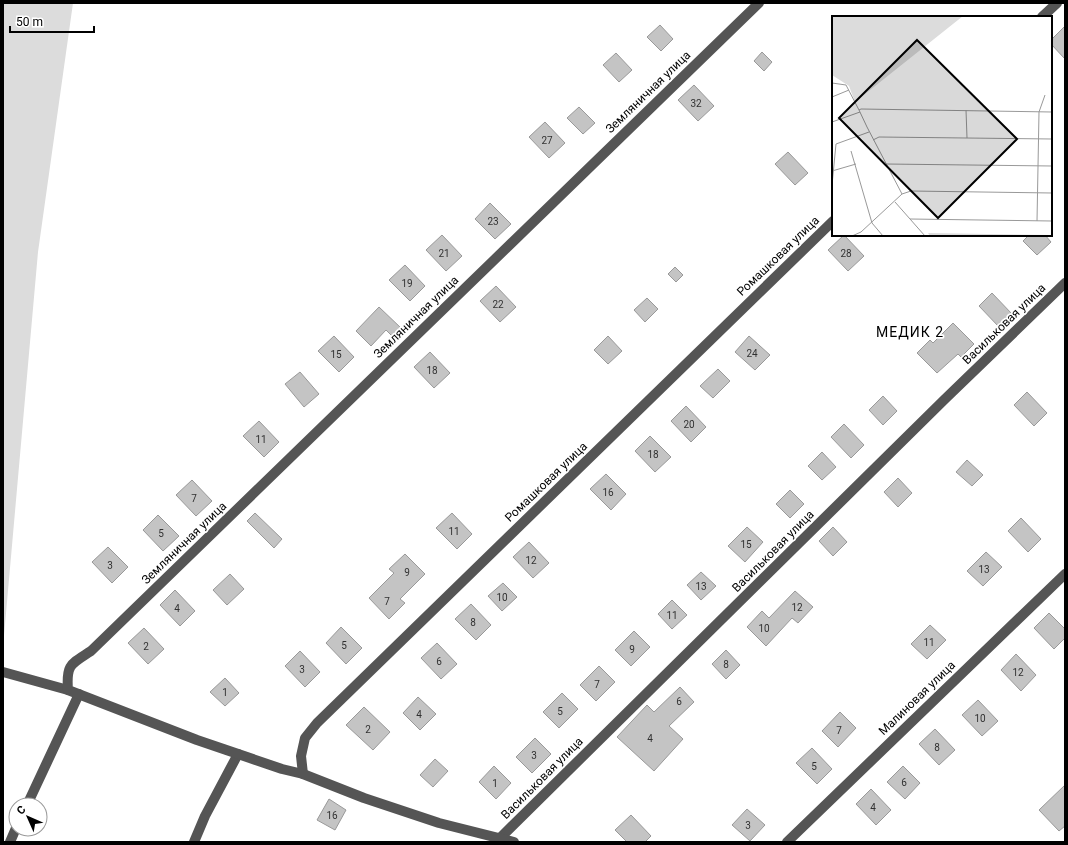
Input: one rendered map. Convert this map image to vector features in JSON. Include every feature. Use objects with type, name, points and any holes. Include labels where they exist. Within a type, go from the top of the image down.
[{"type":"street","name":"Земляничная улица","points":[[68,690],[67,672],[72,664],[92,651],[759,3]]},
{"type":"street","points":[[1043,16],[1057,3]]},
{"type":"street","name":"Ромашковая улица","points":[[303,774],[301,756],[305,738],[317,723],[832,221]]},
{"type":"street","name":"Васильковая улица","points":[[500,838],[945,399],[1065,283]]},
{"type":"street","name":"Малиновая улица","points":[[787,842],[1065,574]]},
{"type":"street","points":[[3,672],[68,690],[198,740],[282,769],[303,774],[364,798],[440,823],[514,842]]},
{"type":"street","points":[[31,797],[79,694]]},
{"type":"street","points":[[194,842],[205,816],[238,754]]},
{"type":"shaded area","points":[[3,3],[73,3],[38,252],[3,647]]},
{"type":"building","points":[[660,25],[673,39],[661,51],[647,37]]},
{"type":"building","points":[[1065,26],[1065,59],[1052,45],[1052,39]]},
{"type":"building","points":[[762,52],[772,62],[764,71],[754,61]]},
{"type":"building","points":[[616,53],[632,70],[619,82],[603,65]]},
{"type":"building","points":[[694,85],[714,106],[698,121],[678,100]]},
{"type":"building","points":[[579,107],[595,123],[583,134],[567,118]]},
{"type":"building","points":[[545,122],[565,143],[549,158],[529,137]]},
{"type":"building","points":[[788,152],[808,173],[795,185],[775,164]]},
{"type":"building","points":[[490,203],[511,224],[495,239],[475,219]]},
{"type":"building","points":[[442,235],[462,256],[446,271],[426,250]]},
{"type":"building","points":[[843,236],[845,236],[864,256],[848,271],[828,250]]},
{"type":"building","points":[[1028,236],[1046,236],[1051,242],[1037,255],[1023,241]]},
{"type":"building","points":[[405,265],[425,286],[410,301],[389,280]]},
{"type":"building","points":[[675,267],[683,275],[676,282],[668,274]]},
{"type":"building","points":[[496,286],[516,307],[500,322],[480,301]]},
{"type":"building","points":[[992,293],[1012,314],[999,327],[979,306]]},
{"type":"building","points":[[647,298],[658,309],[645,322],[634,310]]},
{"type":"building","points":[[379,307],[401,328],[393,337],[386,330],[371,346],[356,331]]},
{"type":"building","points":[[953,323],[974,344],[961,357],[958,354],[937,373],[917,353],[930,340],[933,343]]},
{"type":"building","points":[[334,336],[354,357],[339,372],[318,351]]},
{"type":"building","points":[[608,336],[622,351],[608,364],[594,350]]},
{"type":"building","points":[[749,336],[770,355],[755,370],[735,352]]},
{"type":"building","points":[[430,352],[450,373],[434,388],[414,367]]},
{"type":"building","points":[[718,369],[730,381],[713,398],[700,386]]},
{"type":"building","points":[[300,372],[319,394],[304,407],[285,384]]},
{"type":"building","points":[[1027,392],[1047,413],[1034,426],[1014,405]]},
{"type":"building","points":[[883,396],[897,411],[883,425],[869,410]]},
{"type":"building","points":[[686,406],[706,427],[691,442],[671,421]]},
{"type":"building","points":[[259,421],[279,442],[264,457],[243,436]]},
{"type":"building","points":[[844,424],[864,445],[851,458],[831,437]]},
{"type":"building","points":[[650,436],[671,457],[655,472],[635,451]]},
{"type":"building","points":[[822,452],[836,467],[822,480],[808,466]]},
{"type":"building","points":[[967,460],[983,475],[972,486],[956,472]]},
{"type":"building","points":[[606,474],[626,494],[611,510],[590,489]]},
{"type":"building","points":[[898,478],[912,493],[898,507],[884,492]]},
{"type":"building","points":[[192,480],[212,501],[196,516],[176,495]]},
{"type":"building","points":[[790,490],[804,504],[790,518],[776,504]]},
{"type":"building","points":[[255,513],[282,539],[274,548],[247,521]]},
{"type":"building","points":[[452,513],[472,534],[457,549],[436,528]]},
{"type":"building","points":[[158,515],[179,536],[163,551],[143,530]]},
{"type":"building","points":[[1021,518],[1041,539],[1028,552],[1008,531]]},
{"type":"building","points":[[747,527],[763,542],[745,562],[728,546]]},
{"type":"building","points":[[833,527],[847,542],[833,556],[819,541]]},
{"type":"building","points":[[529,542],[549,563],[533,578],[513,557]]},
{"type":"building","points":[[108,547],[128,567],[112,583],[92,562]]},
{"type":"building","points":[[986,552],[1002,567],[983,586],[967,571]]},
{"type":"building","points":[[405,554],[425,574],[400,599],[405,603],[389,619],[369,598],[394,573],[389,569]]},
{"type":"building","points":[[701,572],[716,586],[701,600],[687,585]]},
{"type":"building","points":[[230,574],[244,589],[227,605],[213,590]]},
{"type":"building","points":[[503,583],[517,597],[502,611],[488,596]]},
{"type":"building","points":[[175,590],[195,611],[180,626],[160,605]]},
{"type":"building","points":[[795,591],[813,607],[798,623],[792,618],[766,646],[747,627],[762,611],[769,618]]},
{"type":"building","points":[[672,600],[687,615],[672,629],[658,614]]},
{"type":"building","points":[[471,604],[491,625],[476,640],[455,619]]},
{"type":"building","points":[[1049,613],[1065,629],[1065,638],[1054,649],[1034,628]]},
{"type":"building","points":[[930,625],[946,640],[927,659],[911,644]]},
{"type":"building","points":[[341,627],[362,648],[346,664],[326,643]]},
{"type":"building","points":[[144,628],[164,649],[148,664],[128,643]]},
{"type":"building","points":[[634,631],[650,647],[631,666],[615,650]]},
{"type":"building","points":[[437,643],[457,664],[441,679],[421,658]]},
{"type":"building","points":[[726,650],[740,665],[726,679],[712,664]]},
{"type":"building","points":[[300,651],[320,672],[305,687],[285,666]]},
{"type":"building","points":[[1016,654],[1036,675],[1021,691],[1001,670]]},
{"type":"building","points":[[599,666],[615,682],[596,701],[580,685]]},
{"type":"building","points":[[225,678],[239,693],[225,706],[210,692]]},
{"type":"building","points":[[680,687],[694,702],[669,726],[683,739],[654,771],[617,737],[647,705],[654,712]]},
{"type":"building","points":[[562,693],[578,709],[559,728],[543,712]]},
{"type":"building","points":[[418,697],[436,714],[420,730],[403,713]]},
{"type":"building","points":[[978,700],[998,721],[982,736],[962,715]]},
{"type":"building","points":[[364,707],[390,732],[373,750],[346,725]]},
{"type":"building","points":[[840,712],[856,728],[838,747],[822,731]]},
{"type":"building","points":[[935,729],[955,750],[939,765],[919,744]]},
{"type":"building","points":[[535,738],[551,754],[532,773],[516,757]]},
{"type":"building","points":[[812,748],[832,769],[817,784],[796,763]]},
{"type":"building","points":[[435,759],[448,771],[433,787],[420,775]]},
{"type":"building","points":[[494,766],[511,783],[496,799],[479,782]]},
{"type":"building","points":[[903,766],[920,783],[905,799],[887,782]]},
{"type":"building","points":[[1065,785],[1065,826],[1059,831],[1039,810]]},
{"type":"building","points":[[871,789],[891,810],[876,825],[856,804]]},
{"type":"building","points":[[329,799],[346,810],[335,830],[317,820]]},
{"type":"building","points":[[747,809],[765,825],[750,841],[732,825]]},
{"type":"building","points":[[631,815],[651,836],[645,842],[627,842],[615,830]]},
{"type":"district","name":"МЕДИК 2","points":[[910,332]]}]
